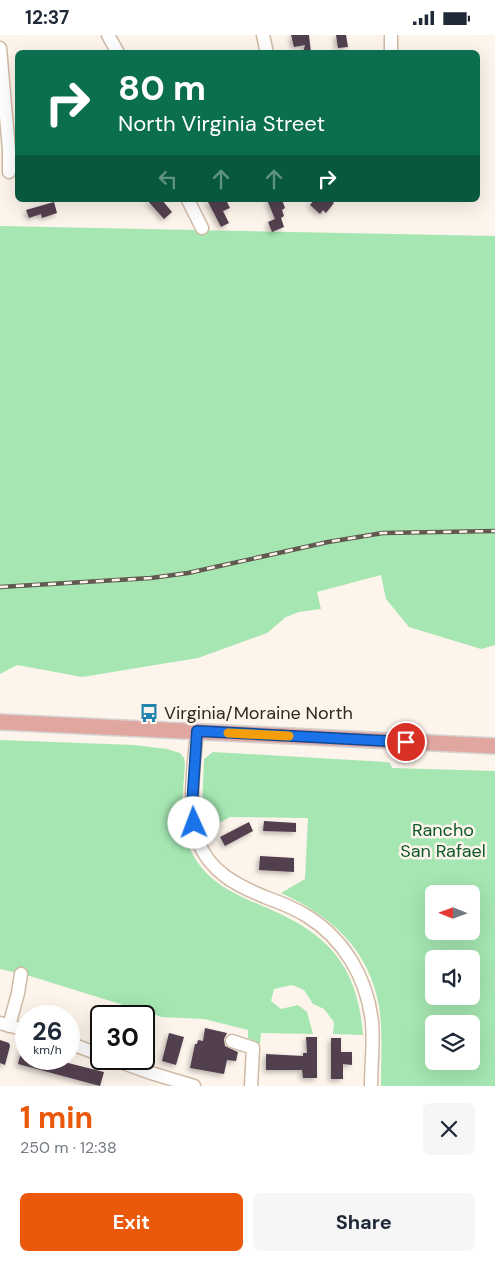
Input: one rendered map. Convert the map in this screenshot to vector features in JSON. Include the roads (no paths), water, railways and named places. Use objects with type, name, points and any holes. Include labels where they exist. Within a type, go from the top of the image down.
[{"type":"main road","points":[[0,722],[495,746]]},
{"type":"street","points":[[108,35],[116,50]]},
{"type":"street","points":[[263,35],[266,50]]},
{"type":"street","points":[[391,35],[391,50]]},
{"type":"street","points":[[0,47],[9,150],[8,172]]},
{"type":"street","points":[[189,202],[202,228]]},
{"type":"street","points":[[197,731],[192,805],[194,827],[198,841],[209,861],[228,879],[242,888],[306,915],[331,935],[350,958],[364,989],[372,1023],[371,1086]]},
{"type":"street","points":[[4,1025],[18,993],[21,974]]},
{"type":"street","points":[[232,1041],[253,1048],[251,1086]]},
{"type":"street","points":[[143,1070],[194,1086]]},
{"type":"railway","points":[[0,587],[151,578],[188,573],[328,542],[383,533],[495,531]]},
{"type":"place","name":"Virginia/Moraine North","points":[[149,713]]},
{"type":"park label","name":"Rancho San Rafael","points":[[443,840]]}]
